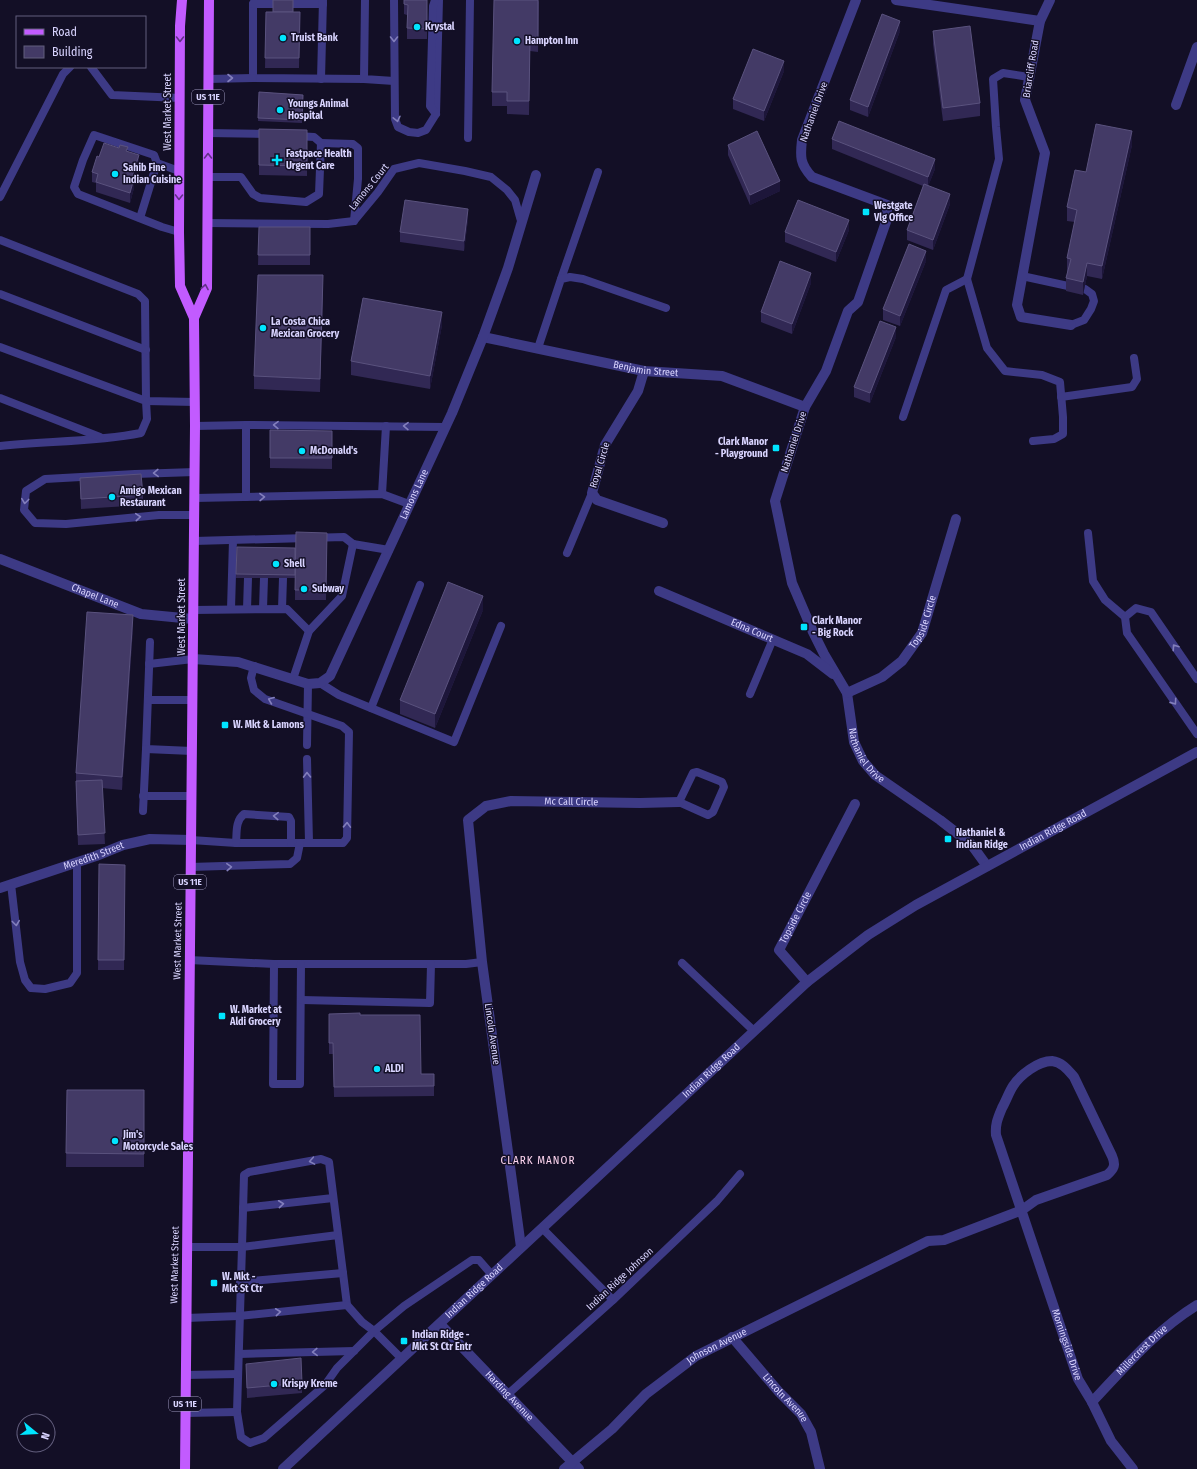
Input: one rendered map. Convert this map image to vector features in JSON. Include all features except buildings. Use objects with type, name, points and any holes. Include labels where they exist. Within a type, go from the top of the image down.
[{"type":"main road","name":"West Market Street","points":[[182,0],[179,232],[180,286],[194,318],[195,402],[185,1469]]},
{"type":"main road","name":"West Market Street","points":[[194,318],[207,288],[209,0]]},
{"type":"street","name":"Nathaniel Drive","points":[[856,0],[802,140],[800,155],[804,168],[812,176],[887,205],[887,219],[858,302],[848,311],[826,371],[805,407],[775,501],[792,583],[816,638],[847,693],[854,742],[863,761],[875,774],[971,844],[988,866]]},
{"type":"street","points":[[896,0],[1040,21]]},
{"type":"street","name":"Briarcliff Road","points":[[1050,0],[1040,21],[1025,100],[1045,153],[1032,232],[1017,306],[1021,317],[1071,326]]},
{"type":"street","points":[[1176,105],[1197,47]]},
{"type":"street","name":"Lamons Lane","points":[[320,683],[330,676],[445,427],[483,336],[508,268],[536,175]]},
{"type":"street","name":"Benjamin Street","points":[[483,336],[644,371],[722,376],[805,407]]},
{"type":"street","name":"Royal Circle","points":[[644,371],[638,391],[605,445],[592,492],[597,500],[663,523]]},
{"type":"street","name":"Topside Circle","points":[[847,693],[882,677],[902,660],[922,633],[956,518]]},
{"type":"street","name":"Chapel Lane","points":[[0,559],[141,614],[193,614]]},
{"type":"street","name":"Edna Court","points":[[659,591],[806,654],[839,679]]},
{"type":"street","points":[[193,659],[238,662],[308,684],[320,683]]},
{"type":"street","name":"Indian Ridge Road","points":[[283,1469],[807,982],[868,934],[916,905],[1197,752]]},
{"type":"street","name":"Mc Call Circle","points":[[468,820],[486,806],[511,800],[640,803],[679,802]]},
{"type":"street","name":"Topside Circle","points":[[807,982],[779,950],[855,804]]},
{"type":"street","name":"Lincoln Avenue","points":[[468,820],[482,962],[522,1247]]},
{"type":"street","name":"Meredith Street","points":[[0,888],[123,845],[150,839],[191,840]]},
{"type":"street","name":"Morningside Drive","points":[[1022,1210],[1036,1200],[1107,1175],[1113,1170],[1115,1163],[1074,1077],[1067,1068],[1052,1061],[1032,1068],[1022,1075],[1014,1085],[995,1126],[996,1135],[1078,1379],[1092,1402],[1111,1441],[1133,1469]]},
{"type":"street","name":"Johnson Avenue","points":[[564,1469],[576,1465],[646,1394],[696,1356],[928,1241],[944,1240],[1022,1210]]},
{"type":"street","name":"Millercrest Drive","points":[[1092,1402],[1154,1337],[1197,1305]]},
{"type":"street","name":"Harding Avenue","points":[[440,1324],[576,1465]]},
{"type":"street","name":"Lincoln Avenue","points":[[732,1337],[779,1392],[801,1414],[811,1432],[820,1469]]},
{"type":"lane","points":[[364,79],[365,0]]},
{"type":"lane","points":[[394,0],[395,119],[398,127],[409,132],[418,133],[426,130],[436,114],[439,0]]},
{"type":"lane","points":[[435,0],[433,6],[430,106],[436,114]]},
{"type":"lane","points":[[468,138],[470,0]]},
{"type":"lane","points":[[253,78],[254,2],[273,4]]},
{"type":"lane","points":[[293,4],[323,2],[321,79]]},
{"type":"lane","points":[[0,197],[63,74],[69,68]]},
{"type":"lane","points":[[91,68],[112,95],[180,98]]},
{"type":"lane","points":[[1029,77],[1003,73],[993,79],[999,159],[967,279],[987,348],[1005,371],[1042,376],[1060,382],[1063,434],[1054,439],[1033,441]]},
{"type":"lane","points":[[208,78],[394,80]]},
{"type":"lane","points":[[208,133],[277,135]]},
{"type":"lane","points":[[140,218],[157,163],[154,155],[94,134],[74,186],[78,194],[140,218],[179,232]]},
{"type":"lane","points":[[292,135],[314,137],[321,143],[353,144],[358,148],[358,179],[354,221]]},
{"type":"lane","points":[[207,177],[240,177],[253,194],[260,198],[306,202],[319,194],[321,143]]},
{"type":"lane","points":[[157,163],[180,171]]},
{"type":"lane","name":"Lamons Court","points":[[207,223],[328,224],[354,221],[378,192],[394,168],[419,163],[491,177],[507,190],[515,200],[521,221]]},
{"type":"lane","points":[[538,348],[598,172]]},
{"type":"lane","points":[[0,240],[138,294],[146,301],[147,419],[141,434],[118,438],[37,442],[0,446]]},
{"type":"lane","points":[[1022,276],[1068,286]]},
{"type":"lane","points":[[561,279],[570,277],[583,279],[666,308]]},
{"type":"lane","points":[[903,417],[946,290],[967,279]]},
{"type":"lane","points":[[1071,326],[1084,320],[1091,309],[1094,301],[1092,294],[1085,289]]},
{"type":"lane","points":[[0,294],[146,350]]},
{"type":"lane","points":[[0,347],[146,400],[195,402]]},
{"type":"lane","points":[[1061,397],[1132,387],[1137,379],[1134,358]]},
{"type":"lane","points":[[0,398],[103,438]]},
{"type":"lane","points":[[195,426],[246,425],[445,427]]},
{"type":"lane","points":[[246,425],[246,497]]},
{"type":"lane","points":[[382,494],[386,426]]},
{"type":"lane","points":[[195,472],[45,479],[26,491],[24,510],[35,523],[66,524],[159,515],[195,515]]},
{"type":"lane","points":[[567,553],[592,492]]},
{"type":"lane","points":[[195,498],[382,494],[409,504]]},
{"type":"lane","points":[[1088,533],[1093,581],[1105,600],[1125,617],[1127,634],[1197,734]]},
{"type":"lane","points":[[194,540],[248,539],[265,542],[344,537],[353,544],[388,550]]},
{"type":"lane","points":[[248,539],[248,550]]},
{"type":"lane","points":[[231,609],[233,540]]},
{"type":"lane","points":[[293,679],[309,631],[342,596],[353,544]]},
{"type":"lane","points":[[246,609],[248,578]]},
{"type":"lane","points":[[264,578],[264,609]]},
{"type":"lane","points":[[282,609],[283,578]]},
{"type":"lane","points":[[371,708],[420,585]]},
{"type":"lane","points":[[1125,617],[1136,608],[1151,612],[1197,679]]},
{"type":"lane","points":[[193,614],[231,609],[287,609],[309,631]]},
{"type":"lane","points":[[320,683],[339,695],[454,742],[501,626]]},
{"type":"lane","points":[[750,694],[773,639]]},
{"type":"lane","points":[[143,810],[150,642]]},
{"type":"lane","points":[[149,664],[193,659]]},
{"type":"lane","points":[[191,840],[236,844],[309,842],[343,843],[347,838],[349,732],[342,726],[265,699],[254,690],[251,678],[254,666]]},
{"type":"lane","points":[[307,744],[308,684]]},
{"type":"lane","points":[[148,700],[193,700]]},
{"type":"lane","points":[[146,749],[192,751]]},
{"type":"lane","points":[[307,759],[309,842]]},
{"type":"lane","points":[[697,772],[722,782],[724,787],[713,812],[708,815],[679,802],[693,773],[697,772]]},
{"type":"lane","points":[[143,796],[191,796]]},
{"type":"lane","points":[[236,844],[237,824],[244,814],[289,817],[291,821],[291,843]]},
{"type":"lane","points":[[190,867],[290,864],[297,858],[300,843]]},
{"type":"lane","points":[[11,884],[20,962],[25,980],[31,988],[45,989],[70,983],[78,973],[78,862]]},
{"type":"lane","points":[[190,960],[274,964],[466,964],[482,962]]},
{"type":"lane","points":[[682,963],[754,1031]]},
{"type":"lane","points":[[274,964],[273,1084],[300,1084],[302,1000],[301,964]]},
{"type":"lane","points":[[302,1000],[430,1003],[431,964]]},
{"type":"lane","points":[[402,1359],[374,1331],[362,1322],[347,1305],[329,1162],[321,1159],[249,1172],[244,1175],[237,1412],[241,1437],[250,1444],[264,1438],[326,1385],[337,1368],[374,1331],[404,1306],[472,1260],[479,1260],[492,1275]]},
{"type":"lane","name":"Indian Ridge Johnson","points":[[508,1394],[613,1300],[717,1201],[740,1174]]},
{"type":"lane","points":[[243,1208],[333,1198]]},
{"type":"lane","points":[[542,1228],[613,1300]]},
{"type":"lane","points":[[187,1247],[242,1246],[338,1235]]},
{"type":"lane","points":[[240,1282],[343,1273]]},
{"type":"lane","points":[[186,1318],[239,1316],[347,1305]]},
{"type":"lane","points":[[239,1354],[354,1351]]},
{"type":"lane","points":[[185,1375],[238,1374]]},
{"type":"lane","points":[[186,1414],[237,1412]]},
{"type":"place","name":"Krystal","points":[[417,27]]},
{"type":"place","name":"Truist Bank","points":[[283,38]]},
{"type":"place","name":"Hampton Inn","points":[[517,41]]},
{"type":"place","name":"Youngs Animal Hospital","points":[[280,110]]},
{"type":"place","name":"Fastpace Health Urgent Care","points":[[277,160]]},
{"type":"place","name":"Sahib Fine Indian Cuisine","points":[[115,174]]},
{"type":"place","name":"Westgate Vlg Office","points":[[866,212]]},
{"type":"place","name":"La Costa Chica Mexican Grocery","points":[[263,328]]},
{"type":"place","name":"Clark Manor - Playground","points":[[776,448]]},
{"type":"place","name":"McDonald's","points":[[302,451]]},
{"type":"place","name":"Amigo Mexican Restaurant","points":[[112,497]]},
{"type":"place","name":"Shell","points":[[276,564]]},
{"type":"place","name":"Subway","points":[[304,589]]},
{"type":"place","name":"Clark Manor - Big Rock","points":[[804,627]]},
{"type":"place","name":"W. Mkt & Lamons","points":[[225,725]]},
{"type":"place","name":"Nathaniel & Indian Ridge","points":[[948,839]]},
{"type":"place","name":"W. Market at Aldi Grocery","points":[[222,1016]]},
{"type":"place","name":"ALDI","points":[[377,1069]]},
{"type":"place","name":"Jim's Motorcycle Sales","points":[[115,1141]]},
{"type":"place","name":"W. Mkt - Mkt St Ctr","points":[[214,1283]]},
{"type":"place","name":"Indian Ridge - Mkt St Ctr Entr","points":[[404,1341]]},
{"type":"place","name":"Krispy Kreme","points":[[274,1384]]},
{"type":"district","name":"CLARK MANOR","points":[[538,1160]]}]
